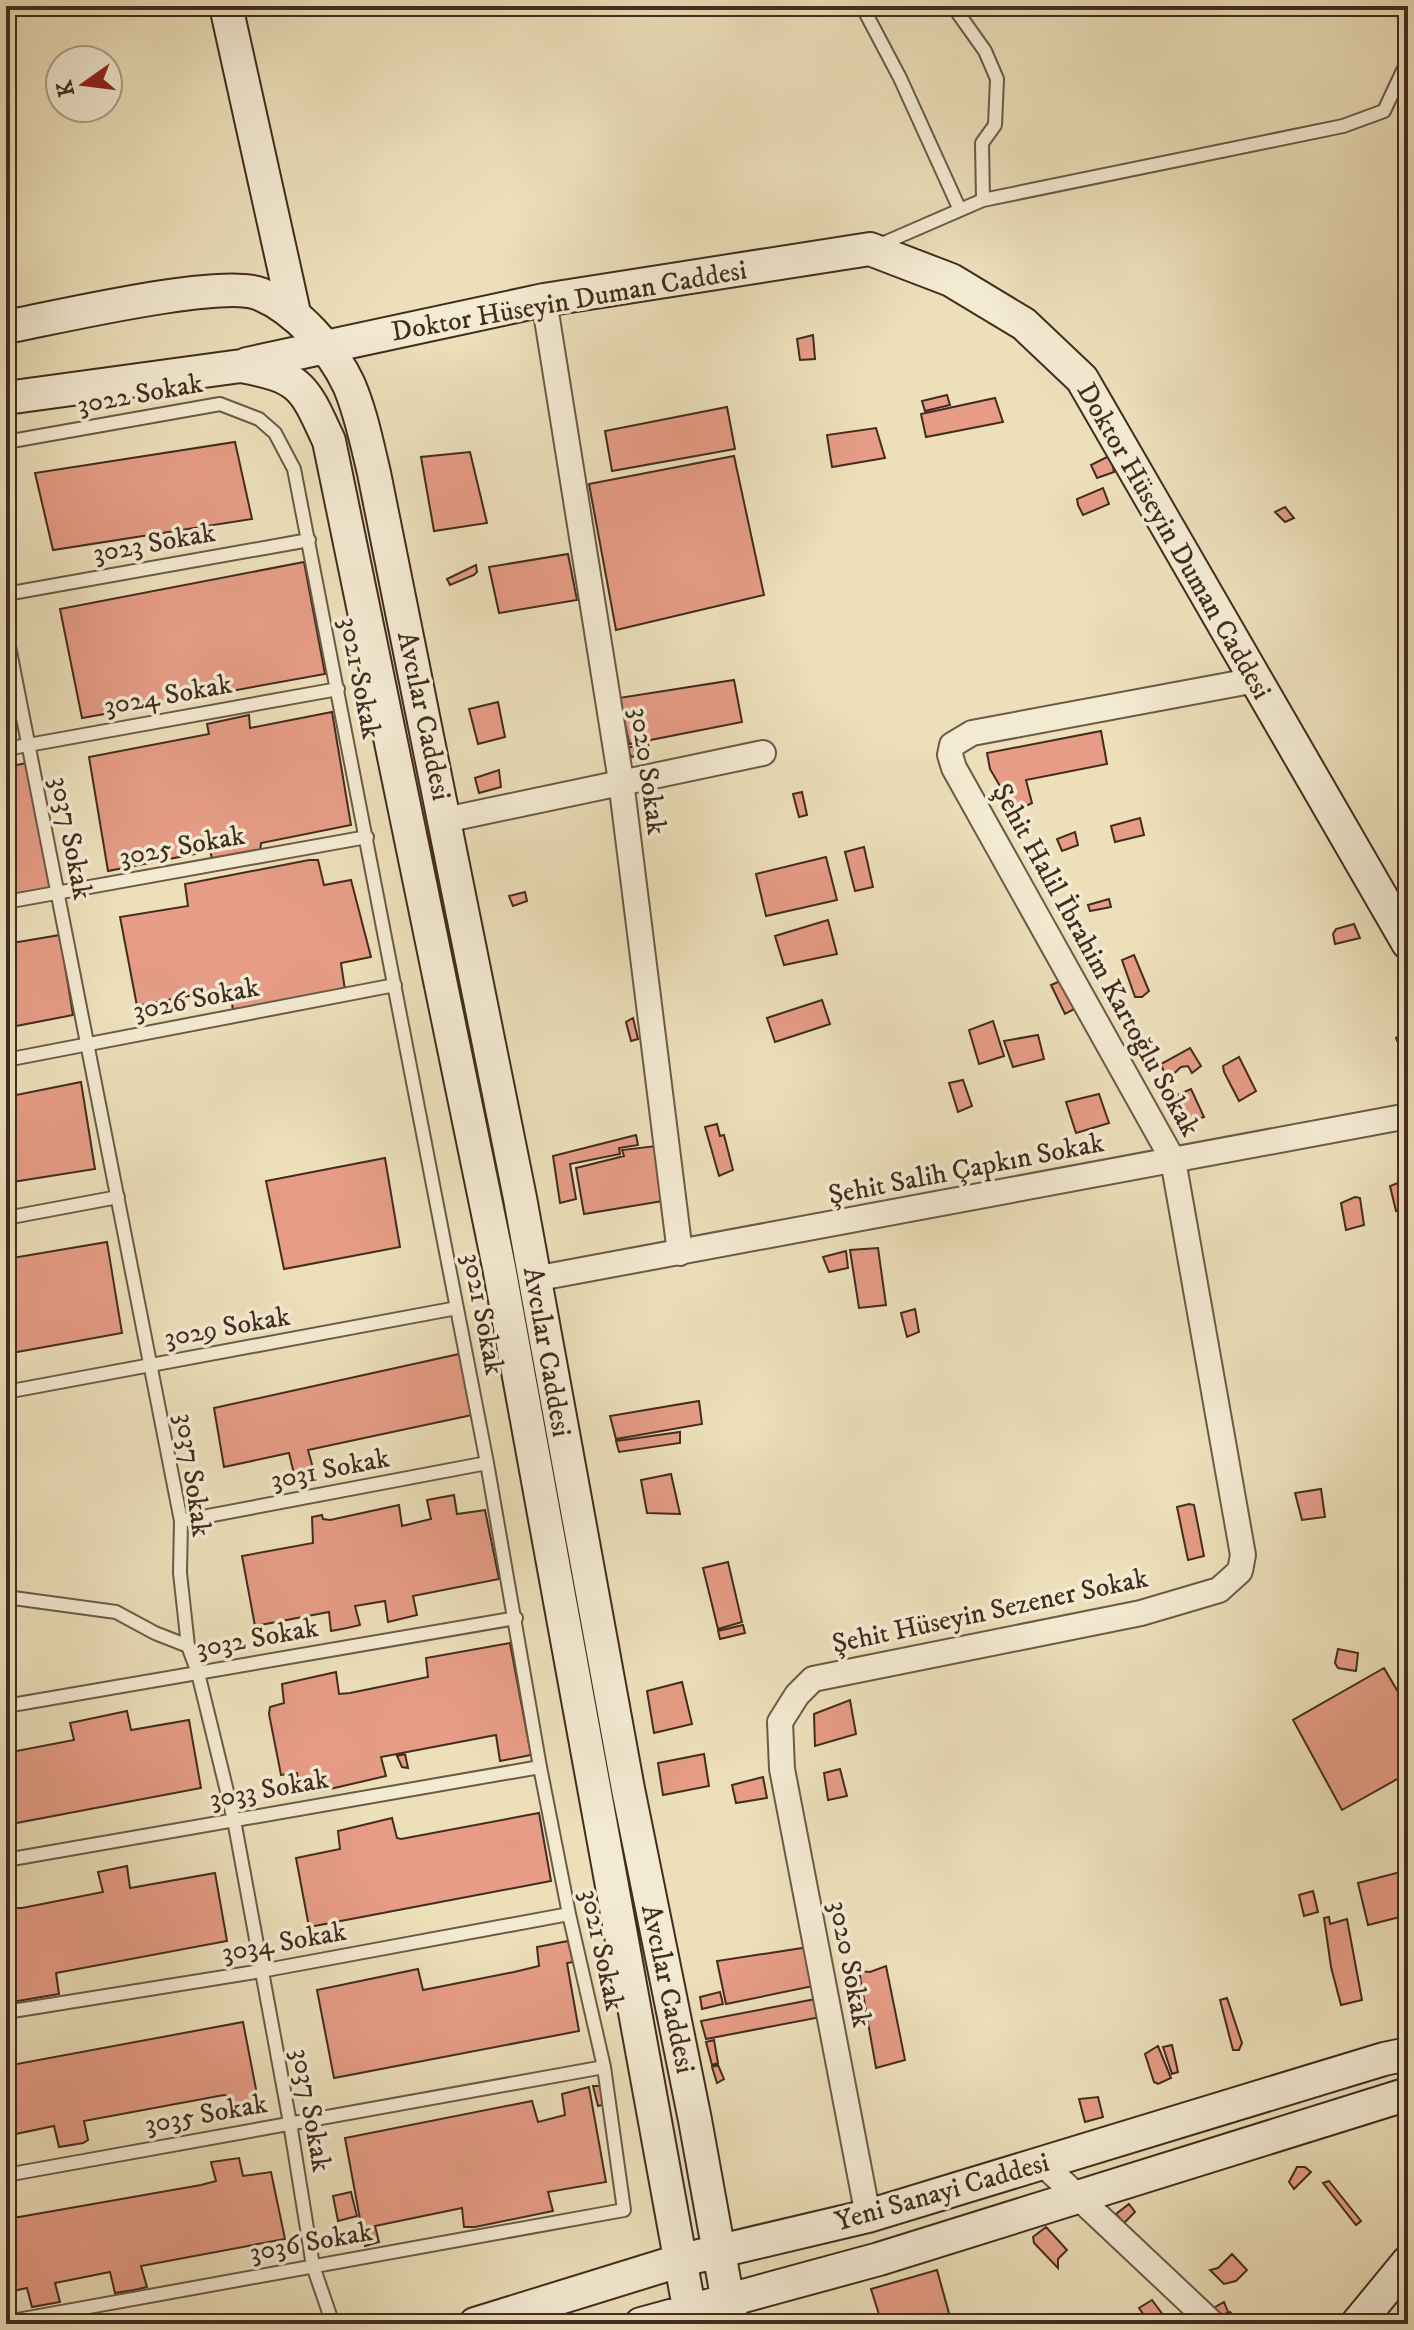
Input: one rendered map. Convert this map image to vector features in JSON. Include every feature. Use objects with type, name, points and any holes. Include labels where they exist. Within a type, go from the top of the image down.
[{"type":"main road","points":[[226,6],[294,313]]},
{"type":"main road","name":"Doktor Hüseyin Duman Caddesi","points":[[6,398],[241,366],[544,300],[870,249],[951,280],[1024,324],[1082,379],[1408,943]]},
{"type":"main road","points":[[6,327],[224,290],[258,293],[294,313],[324,348]]},
{"type":"main road","name":"Avcılar Caddesi","points":[[324,348],[348,383],[363,426],[374,473],[534,1279],[631,1804],[730,2311]]},
{"type":"main road","name":"Doktor Hüseyin Duman Caddesi","points":[[241,366],[272,372],[291,380],[310,400]]},
{"type":"main road","name":"Avcılar Caddesi","points":[[310,400],[329,441],[339,482],[493,1237],[691,2316]]},
{"type":"main road","name":"Yeni Sanayi Caddesi","points":[[475,2324],[682,2260],[868,2216],[1408,2054]]},
{"type":"main road","name":"Yeni Sanayi Caddesi","points":[[641,2324],[730,2311],[879,2259],[1408,2094]]},
{"type":"main road","points":[[1357,2324],[1408,2262]]},
{"type":"street","name":"3020 Sokak","points":[[544,300],[621,781],[680,1253]]},
{"type":"street","name":"Şehit Halil İbrahim Kartoğlu Sokak","points":[[1231,1582],[1240,1571],[1243,1555],[1173,1160],[954,768],[950,755],[952,745],[972,733],[1256,680]]},
{"type":"street","points":[[445,820],[763,753]]},
{"type":"street","name":"Şehit Salih Çapkın Sokak","points":[[534,1279],[1408,1116]]},
{"type":"street","name":"Şehit Hüseyin Sezener Sokak","points":[[780,1722],[797,1695],[813,1679],[1141,1613],[1219,1590],[1231,1582]]},
{"type":"street","name":"3020 Sokak","points":[[780,1722],[782,1769],[868,2216]]},
{"type":"street","points":[[1042,2163],[1213,2324]]},
{"type":"lane","points":[[862,6],[906,91],[960,210]]},
{"type":"lane","points":[[953,6],[985,51],[997,79],[995,125],[982,143],[983,200]]},
{"type":"lane","points":[[870,249],[983,200],[1343,126],[1384,111],[1408,60]]},
{"type":"lane","name":"3022 Sokak","points":[[6,442],[220,404],[259,419],[275,433]]},
{"type":"lane","name":"3021 Sokak","points":[[275,433],[294,469],[309,540],[487,1463],[540,1767],[604,2067],[624,2210]]},
{"type":"lane","name":"3023 Sokak","points":[[6,594],[309,540]]},
{"type":"lane","name":"3037 Sokak","points":[[6,631],[181,1521],[180,1573],[188,1646],[198,1673],[234,1820],[313,2266],[333,2324]]},
{"type":"lane","name":"3024 Sokak","points":[[6,749],[338,689]]},
{"type":"lane","name":"3025 Sokak","points":[[6,902],[367,837]]},
{"type":"lane","name":"3026 Sokak","points":[[6,1060],[395,985]]},
{"type":"lane","points":[[6,1218],[118,1197]]},
{"type":"lane","name":"3029 Sokak","points":[[6,1392],[457,1308]]},
{"type":"lane","name":"3031 Sokak","points":[[181,1521],[487,1463]]},
{"type":"lane","points":[[6,1597],[116,1612],[188,1646]]},
{"type":"lane","name":"3032 Sokak","points":[[6,1706],[516,1618]]},
{"type":"lane","name":"3033 Sokak","points":[[6,1860],[540,1767]]},
{"type":"lane","name":"3034 Sokak","points":[[6,2012],[261,1971],[569,1914]]},
{"type":"lane","name":"3035 Sokak","points":[[6,2175],[604,2067]]},
{"type":"lane","name":"3036 Sokak","points":[[6,2322],[624,2210]]},
{"type":"building","points":[[813,335],[815,359],[800,360],[797,339]]},
{"type":"building","points":[[947,395],[950,405],[925,411],[922,401]]},
{"type":"building","points":[[995,398],[1003,422],[926,437],[921,414]]},
{"type":"building","points":[[727,407],[735,449],[612,471],[605,431]]},
{"type":"building","points":[[876,428],[885,458],[832,467],[827,435]]},
{"type":"building","points":[[235,442],[252,519],[53,550],[35,473]]},
{"type":"building","points":[[470,452],[487,523],[434,531],[421,457]]},
{"type":"building","points":[[1111,455],[1114,472],[1097,478],[1091,465]]},
{"type":"building","points":[[734,456],[764,595],[616,630],[589,484]]},
{"type":"building","points":[[1103,488],[1109,504],[1083,515],[1077,499]]},
{"type":"building","points":[[1285,507],[1294,518],[1285,522],[1275,512]]},
{"type":"building","points":[[568,554],[577,600],[499,613],[489,567]]},
{"type":"building","points":[[304,562],[325,674],[82,718],[60,609]]},
{"type":"building","points":[[476,565],[474,575],[450,585],[447,579]]},
{"type":"building","points":[[6,642],[19,718],[6,721]]},
{"type":"building","points":[[734,680],[742,722],[630,744],[619,698]]},
{"type":"building","points":[[498,702],[505,737],[478,744],[469,709]]},
{"type":"building","points":[[332,712],[351,825],[261,843],[260,852],[213,862],[210,851],[108,871],[89,757],[209,734],[207,724],[249,715],[250,728]]},
{"type":"building","points":[[1101,731],[1107,764],[1026,780],[1032,803],[1015,812],[990,769],[987,753]]},
{"type":"building","points":[[648,744],[649,750],[632,757],[625,748]]},
{"type":"building","points":[[27,763],[54,887],[6,897],[6,767]]},
{"type":"building","points":[[499,770],[501,787],[479,793],[475,778]]},
{"type":"building","points":[[802,792],[807,815],[799,817],[793,794]]},
{"type":"building","points":[[1140,818],[1144,835],[1115,842],[1111,826]]},
{"type":"building","points":[[1075,832],[1078,845],[1062,851],[1057,839]]},
{"type":"building","points":[[864,847],[873,887],[855,891],[845,852]]},
{"type":"building","points":[[826,857],[837,900],[766,916],[756,874]]},
{"type":"building","points":[[318,860],[324,885],[351,880],[371,957],[341,963],[345,990],[233,1011],[230,988],[137,1006],[120,917],[188,906],[185,884]]},
{"type":"building","points":[[525,892],[527,901],[513,906],[509,896]]},
{"type":"building","points":[[1109,899],[1111,907],[1090,911],[1088,905]]},
{"type":"building","points":[[828,920],[837,954],[784,965],[775,936]]},
{"type":"building","points":[[1354,924],[1360,938],[1335,944],[1333,934],[1336,929]]},
{"type":"building","points":[[60,935],[73,1015],[6,1028],[6,944]]},
{"type":"building","points":[[1134,955],[1149,991],[1142,997],[1135,997],[1122,960]]},
{"type":"building","points":[[1065,979],[1080,1006],[1065,1014],[1051,985]]},
{"type":"building","points":[[822,1000],[830,1024],[775,1042],[767,1018]]},
{"type":"building","points":[[633,1018],[638,1039],[631,1041],[626,1022]]},
{"type":"building","points":[[993,1021],[1004,1056],[979,1064],[969,1030]]},
{"type":"building","points":[[1408,1031],[1408,1063],[1407,1064],[1396,1038]]},
{"type":"building","points":[[1038,1035],[1044,1059],[1013,1067],[1004,1041]]},
{"type":"building","points":[[1190,1048],[1201,1066],[1192,1073],[1188,1066],[1181,1067],[1167,1080],[1161,1064]]},
{"type":"building","points":[[1239,1057],[1256,1091],[1239,1101],[1223,1066]]},
{"type":"building","points":[[963,1080],[972,1106],[958,1112],[949,1083]]},
{"type":"building","points":[[81,1082],[95,1169],[6,1183],[6,1097]]},
{"type":"building","points":[[1191,1089],[1204,1117],[1188,1121],[1177,1095]]},
{"type":"building","points":[[1099,1094],[1109,1123],[1076,1133],[1066,1102]]},
{"type":"building","points":[[717,1124],[720,1136],[724,1135],[733,1170],[719,1176],[705,1127]]},
{"type":"building","points":[[636,1135],[638,1145],[619,1148],[620,1154],[570,1164],[576,1199],[560,1203],[553,1156]]},
{"type":"building","points":[[656,1146],[663,1201],[584,1214],[576,1168],[624,1156],[622,1150]]},
{"type":"building","points":[[385,1158],[400,1247],[284,1269],[266,1181]]},
{"type":"building","points":[[1408,1179],[1408,1208],[1396,1211],[1390,1186]]},
{"type":"building","points":[[1360,1198],[1364,1225],[1346,1230],[1341,1203]]},
{"type":"building","points":[[107,1242],[122,1333],[6,1354],[6,1259]]},
{"type":"building","points":[[878,1248],[886,1305],[859,1308],[850,1250]]},
{"type":"building","points":[[846,1251],[848,1268],[829,1272],[823,1257]]},
{"type":"building","points":[[915,1309],[919,1332],[907,1337],[901,1313]]},
{"type":"building","points":[[459,1354],[472,1415],[308,1450],[313,1468],[294,1474],[289,1453],[224,1467],[214,1408]]},
{"type":"building","points":[[699,1401],[702,1424],[616,1439],[610,1416]]},
{"type":"building","points":[[680,1432],[680,1443],[619,1452],[616,1441]]},
{"type":"building","points":[[671,1474],[680,1514],[647,1513],[641,1480]]},
{"type":"building","points":[[1321,1489],[1325,1517],[1302,1520],[1295,1493]]},
{"type":"building","points":[[454,1495],[457,1514],[485,1510],[499,1579],[413,1596],[417,1615],[388,1622],[385,1601],[355,1606],[360,1625],[347,1628],[331,1631],[329,1612],[255,1626],[242,1556],[313,1543],[312,1517],[322,1515],[323,1519],[330,1520],[399,1505],[402,1526],[431,1519],[427,1500]]},
{"type":"building","points":[[1194,1505],[1204,1556],[1188,1560],[1177,1507]]},
{"type":"building","points":[[728,1562],[742,1622],[718,1629],[703,1568]]},
{"type":"building","points":[[743,1625],[745,1633],[720,1639],[718,1631]]},
{"type":"building","points":[[510,1643],[531,1755],[500,1761],[496,1735],[381,1757],[386,1776],[330,1789],[300,1794],[297,1773],[281,1775],[269,1714],[270,1707],[284,1703],[282,1684],[336,1672],[339,1694],[350,1693],[428,1677],[426,1658]]},
{"type":"building","points":[[1338,1649],[1358,1653],[1356,1671],[1338,1668],[1335,1663]]},
{"type":"building","points":[[1384,1668],[1408,1709],[1408,1773],[1342,1810],[1293,1720]]},
{"type":"building","points":[[682,1682],[692,1724],[654,1733],[647,1691]]},
{"type":"building","points":[[850,1700],[856,1734],[815,1746],[814,1714]]},
{"type":"building","points":[[127,1711],[131,1730],[189,1720],[201,1788],[6,1825],[6,1753],[74,1740],[70,1723]]},
{"type":"building","points":[[405,1754],[408,1768],[402,1767],[397,1756]]},
{"type":"building","points":[[704,1754],[709,1786],[663,1795],[658,1763]]},
{"type":"building","points":[[840,1769],[847,1796],[828,1800],[824,1773]]},
{"type":"building","points":[[763,1777],[767,1798],[736,1803],[732,1785]]},
{"type":"building","points":[[539,1813],[551,1881],[309,1927],[296,1858],[340,1849],[338,1831],[392,1818],[397,1838],[401,1839]]},
{"type":"building","points":[[127,1866],[130,1888],[215,1873],[227,1941],[56,1973],[59,1994],[6,2003],[6,1888],[11,1887],[13,1908],[22,1908],[103,1892],[98,1872]]},
{"type":"building","points":[[1408,1870],[1408,1915],[1368,1925],[1358,1883]]},
{"type":"building","points":[[1313,1891],[1318,1912],[1304,1916],[1299,1895]]},
{"type":"building","points":[[1329,1917],[1330,1924],[1347,1919],[1362,2000],[1341,2005],[1331,1967],[1324,1918]]},
{"type":"building","points":[[568,1941],[573,1962],[567,1963],[579,2031],[334,2078],[317,1990],[418,1969],[423,1990],[539,1966],[537,1947]]},
{"type":"building","points":[[809,1947],[818,1985],[726,2004],[717,1961]]},
{"type":"building","points":[[886,1966],[905,2060],[876,2068],[859,1971],[870,1972]]},
{"type":"building","points":[[720,1992],[723,2004],[702,2009],[700,1997]]},
{"type":"building","points":[[821,1998],[826,2016],[706,2039],[701,2021]]},
{"type":"building","points":[[1227,1998],[1242,2043],[1239,2050],[1233,2050],[1220,2000]]},
{"type":"building","points":[[243,2022],[260,2110],[233,2117],[228,2096],[224,2095],[84,2121],[88,2140],[83,2143],[59,2147],[54,2126],[6,2136],[6,2066]]},
{"type":"building","points":[[714,2040],[718,2063],[712,2065],[706,2042]]},
{"type":"building","points":[[1172,2045],[1178,2072],[1172,2074],[1163,2047]]},
{"type":"building","points":[[1158,2046],[1171,2078],[1158,2084],[1154,2082],[1145,2054]]},
{"type":"building","points":[[718,2065],[724,2079],[717,2083],[712,2067]]},
{"type":"building","points":[[593,2086],[602,2086],[606,2104],[598,2106]]},
{"type":"building","points":[[589,2087],[606,2182],[548,2192],[553,2211],[475,2227],[464,2227],[462,2208],[375,2226],[379,2242],[365,2246],[345,2138],[532,2101],[538,2122],[565,2115],[562,2094]]},
{"type":"building","points":[[1098,2097],[1103,2117],[1085,2122],[1079,2099]]},
{"type":"building","points":[[239,2158],[243,2176],[271,2172],[285,2239],[141,2266],[147,2287],[134,2290],[115,2293],[110,2272],[55,2283],[60,2302],[32,2307],[27,2288],[13,2291],[6,2260],[6,2204],[9,2204],[12,2217],[19,2217],[201,2185],[216,2181],[211,2162]]},
{"type":"building","points":[[1297,2167],[1305,2167],[1311,2172],[1294,2189],[1289,2182]]},
{"type":"building","points":[[1329,2181],[1361,2221],[1356,2225],[1323,2183]]},
{"type":"building","points":[[351,2192],[357,2216],[338,2221],[333,2196]]},
{"type":"building","points":[[1129,2204],[1135,2212],[1124,2223],[1116,2214]]},
{"type":"building","points":[[1046,2227],[1067,2250],[1058,2259],[1058,2268],[1034,2243],[1033,2237]]},
{"type":"building","points":[[1232,2254],[1247,2270],[1236,2281],[1224,2284],[1210,2270],[1218,2268]]},
{"type":"building","points":[[937,2270],[952,2324],[882,2324],[871,2289]]},
{"type":"building","points":[[1152,2300],[1166,2319],[1159,2324],[1150,2324],[1139,2308]]},
{"type":"building","points":[[1224,2302],[1228,2312],[1217,2319],[1210,2310]]},
{"type":"building","points":[[1230,2312],[1242,2324],[1221,2323]]}]
